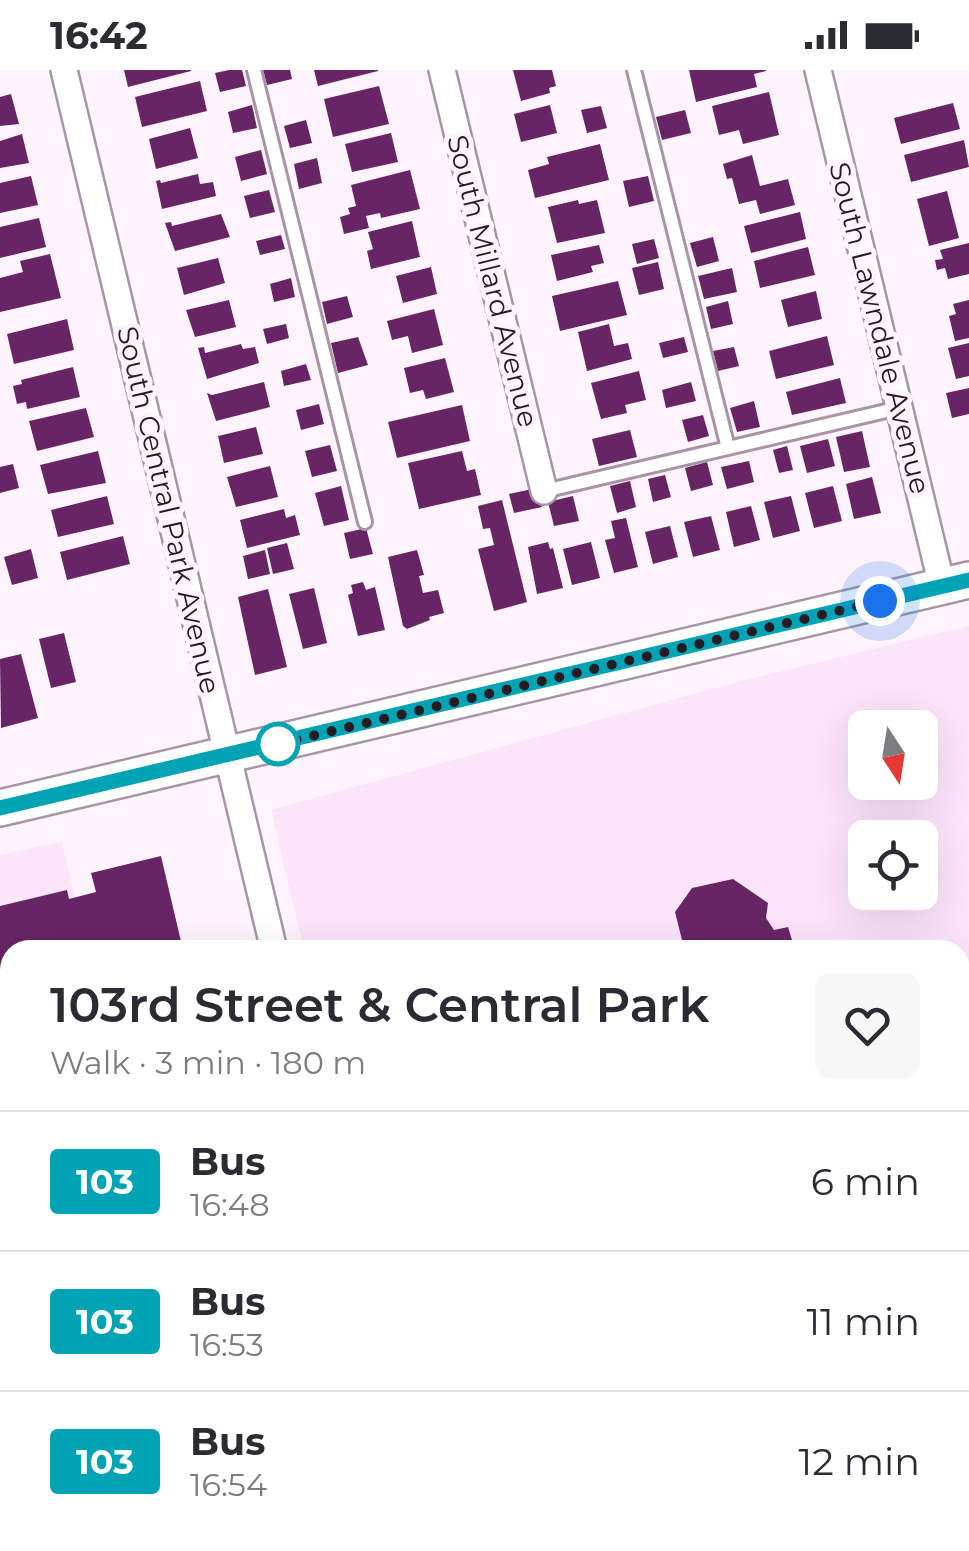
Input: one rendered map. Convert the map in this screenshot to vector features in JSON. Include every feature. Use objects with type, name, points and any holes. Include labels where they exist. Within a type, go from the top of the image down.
[{"type":"main road","points":[[0,808],[956,583]]},
{"type":"street","name":"South Central Park Avenue","points":[[64,70],[272,940]]},
{"type":"street","name":"South Millard Avenue","points":[[442,70],[544,491]]},
{"type":"street","name":"South Lawndale Avenue","points":[[818,70],[899,408],[956,583]]},
{"type":"lane","points":[[254,70],[365,522]]},
{"type":"lane","points":[[634,70],[728,448]]},
{"type":"lane","points":[[544,491],[899,408]]},
{"type":"shaded area","points":[[969,626],[969,940],[302,940],[271,810],[745,680]]},
{"type":"shaded area","points":[[62,842],[85,940],[0,940],[0,855]]},
{"type":"building","points":[[124,70],[191,70],[191,71],[128,87]]},
{"type":"building","points":[[242,70],[246,86],[220,92],[215,73]]},
{"type":"building","points":[[263,70],[290,70],[292,79],[267,85]]},
{"type":"building","points":[[314,70],[378,70],[378,71],[318,86]]},
{"type":"building","points":[[513,70],[552,70],[556,86],[549,88],[550,93],[521,101]]},
{"type":"building","points":[[689,70],[766,71],[754,74],[757,87],[696,102]]},
{"type":"building","points":[[200,81],[207,111],[142,127],[135,97]]},
{"type":"building","points":[[379,86],[389,124],[333,137],[324,99]]},
{"type":"building","points":[[769,92],[779,135],[743,144],[739,130],[719,135],[712,106]]},
{"type":"building","points":[[11,94],[19,124],[0,126],[0,97]]},
{"type":"building","points":[[953,103],[960,129],[901,144],[894,118]]},
{"type":"building","points":[[252,105],[257,128],[233,133],[228,112]]},
{"type":"building","points":[[550,105],[557,133],[521,142],[514,114]]},
{"type":"building","points":[[601,106],[607,128],[587,133],[581,110]]},
{"type":"building","points":[[685,110],[691,133],[662,140],[656,117]]},
{"type":"building","points":[[306,120],[312,143],[290,148],[284,126]]},
{"type":"building","points":[[190,128],[198,158],[156,169],[149,139]]},
{"type":"building","points":[[391,133],[398,162],[352,172],[345,144]]},
{"type":"building","points":[[22,134],[29,163],[0,168],[0,141]]},
{"type":"building","points":[[964,140],[969,167],[911,182],[904,155]]},
{"type":"building","points":[[600,144],[609,180],[535,198],[528,170],[549,164],[547,157]]},
{"type":"building","points":[[261,150],[267,174],[241,181],[235,157]]},
{"type":"building","points":[[752,155],[760,186],[788,179],[795,205],[760,214],[756,200],[739,204],[732,178],[727,179],[723,164]]},
{"type":"building","points":[[317,158],[322,183],[299,189],[294,164]]},
{"type":"building","points":[[410,170],[420,209],[381,218],[380,213],[366,216],[369,228],[344,234],[340,217],[350,214],[348,208],[356,206],[351,185]]},
{"type":"building","points":[[198,174],[200,184],[213,182],[216,196],[162,209],[156,181]]},
{"type":"building","points":[[31,176],[38,205],[0,213],[0,183]]},
{"type":"building","points":[[648,176],[654,201],[629,207],[623,181]]},
{"type":"building","points":[[269,190],[275,212],[250,218],[244,196]]},
{"type":"building","points":[[947,191],[959,238],[929,246],[917,199]]},
{"type":"building","points":[[578,200],[579,204],[597,200],[605,233],[557,243],[548,207]]},
{"type":"building","points":[[800,212],[806,239],[751,253],[744,226]]},
{"type":"building","points":[[221,214],[230,237],[175,251],[165,223],[171,222],[172,226]]},
{"type":"building","points":[[39,218],[46,247],[0,258],[0,227]]},
{"type":"building","points":[[412,221],[420,257],[371,269],[367,251],[373,249],[368,232]]},
{"type":"building","points":[[281,235],[285,249],[260,255],[256,241]]},
{"type":"building","points":[[713,237],[719,261],[697,267],[690,243]]},
{"type":"building","points":[[654,239],[659,258],[637,264],[632,244]]},
{"type":"building","points":[[969,243],[969,274],[948,279],[945,268],[937,270],[935,260],[943,259],[940,250]]},
{"type":"building","points":[[599,245],[604,263],[591,266],[593,272],[557,281],[551,255]]},
{"type":"building","points":[[808,247],[815,275],[760,288],[754,261]]},
{"type":"building","points":[[50,254],[61,298],[0,312],[0,278],[23,272],[20,261]]},
{"type":"building","points":[[218,258],[225,283],[184,295],[177,268]]},
{"type":"building","points":[[658,262],[664,289],[639,295],[632,268]]},
{"type":"building","points":[[431,267],[437,294],[403,303],[396,276]]},
{"type":"building","points":[[732,268],[737,292],[704,299],[698,276]]},
{"type":"building","points":[[291,278],[295,297],[274,302],[270,284]]},
{"type":"building","points":[[618,281],[627,315],[560,331],[552,296]]},
{"type":"building","points":[[816,291],[822,319],[788,327],[781,300]]},
{"type":"building","points":[[347,296],[353,317],[327,324],[322,302]]},
{"type":"building","points":[[229,300],[236,327],[195,337],[186,310]]},
{"type":"building","points":[[969,300],[969,338],[955,341],[949,316],[956,314],[953,304]]},
{"type":"building","points":[[728,301],[733,324],[711,329],[706,307]]},
{"type":"building","points":[[434,309],[443,345],[412,353],[408,336],[392,340],[387,321]]},
{"type":"building","points":[[67,319],[74,350],[14,364],[7,334]]},
{"type":"building","points":[[286,324],[289,338],[267,344],[263,329]]},
{"type":"building","points":[[609,324],[614,346],[628,343],[632,359],[587,371],[578,332]]},
{"type":"building","points":[[827,336],[834,365],[776,379],[769,351]]},
{"type":"building","points":[[358,337],[368,365],[338,373],[331,343]]},
{"type":"building","points":[[684,337],[688,352],[663,358],[659,343]]},
{"type":"building","points":[[969,343],[969,376],[956,379],[948,348]]},
{"type":"building","points":[[241,344],[243,349],[255,347],[259,363],[207,379],[198,348],[204,347],[205,353]]},
{"type":"building","points":[[734,347],[739,366],[718,371],[713,351]]},
{"type":"building","points":[[445,358],[454,392],[426,399],[423,390],[410,393],[404,368]]},
{"type":"building","points":[[306,364],[311,380],[284,386],[281,371]]},
{"type":"building","points":[[73,367],[80,397],[27,409],[26,402],[17,404],[13,386],[22,384],[21,380]]},
{"type":"building","points":[[639,371],[646,400],[625,405],[627,413],[601,419],[591,383]]},
{"type":"building","points":[[840,378],[846,403],[792,415],[786,392]]},
{"type":"building","points":[[264,382],[270,407],[216,421],[207,393]]},
{"type":"building","points":[[691,382],[696,401],[666,408],[662,390]]},
{"type":"building","points":[[969,388],[969,414],[952,418],[946,393]]},
{"type":"building","points":[[754,401],[760,427],[737,432],[730,408]]},
{"type":"building","points":[[319,404],[324,424],[301,430],[296,410]]},
{"type":"building","points":[[462,405],[470,441],[397,458],[388,422]]},
{"type":"building","points":[[86,408],[94,437],[37,451],[29,421]]},
{"type":"building","points":[[703,415],[709,436],[688,442],[682,420]]},
{"type":"building","points":[[256,427],[263,454],[224,463],[218,436]]},
{"type":"building","points":[[630,430],[637,457],[599,466],[592,439]]},
{"type":"building","points":[[862,431],[870,467],[844,472],[836,437]]},
{"type":"building","points":[[828,439],[835,466],[807,473],[800,446]]},
{"type":"building","points":[[330,445],[337,471],[312,477],[305,451]]},
{"type":"building","points":[[787,446],[793,470],[779,473],[773,450]]},
{"type":"building","points":[[98,451],[106,483],[48,494],[40,465]]},
{"type":"building","points":[[462,451],[467,471],[475,469],[481,495],[419,509],[408,463]]},
{"type":"building","points":[[749,461],[754,482],[727,489],[721,467]]},
{"type":"building","points":[[707,462],[713,485],[691,491],[685,468]]},
{"type":"building","points":[[13,464],[19,488],[0,493],[0,467]]},
{"type":"building","points":[[270,466],[278,497],[236,507],[227,477]]},
{"type":"building","points":[[665,475],[671,497],[653,502],[648,479]]},
{"type":"building","points":[[872,477],[881,513],[854,519],[846,484]]},
{"type":"building","points":[[630,481],[636,507],[617,513],[610,486]]},
{"type":"building","points":[[341,486],[349,520],[324,526],[315,493]]},
{"type":"building","points":[[833,486],[842,521],[814,528],[805,493]]},
{"type":"building","points":[[537,488],[542,507],[514,513],[509,494]]},
{"type":"building","points":[[107,496],[114,524],[58,537],[51,510]]},
{"type":"building","points":[[573,496],[579,521],[554,526],[548,502]]},
{"type":"building","points":[[791,496],[800,531],[773,538],[764,502]]},
{"type":"building","points":[[502,500],[527,602],[494,611],[478,549],[494,545],[490,528],[483,529],[478,506]]},
{"type":"building","points":[[751,506],[760,540],[734,547],[726,512]]},
{"type":"building","points":[[284,509],[286,518],[295,515],[300,535],[247,548],[240,520]]},
{"type":"building","points":[[711,516],[720,550],[693,557],[684,522]]},
{"type":"building","points":[[626,518],[638,567],[614,573],[605,540],[615,538],[611,521]]},
{"type":"building","points":[[670,526],[678,557],[653,564],[645,532]]},
{"type":"building","points":[[366,528],[373,554],[350,559],[344,533]]},
{"type":"building","points":[[123,536],[130,564],[67,580],[60,552]]},
{"type":"building","points":[[548,542],[563,588],[537,594],[528,547]]},
{"type":"building","points":[[591,542],[600,578],[572,585],[563,549]]},
{"type":"building","points":[[287,543],[294,569],[273,574],[267,548]]},
{"type":"building","points":[[31,549],[38,578],[12,585],[4,557]]},
{"type":"building","points":[[265,550],[270,574],[248,579],[243,556]]},
{"type":"building","points":[[417,550],[424,575],[419,576],[423,593],[438,590],[444,613],[407,629],[403,626],[388,557]]},
{"type":"building","points":[[363,582],[366,590],[375,587],[385,630],[358,636],[348,595],[353,593],[351,585]]},
{"type":"building","points":[[314,588],[327,643],[303,649],[289,594]]},
{"type":"building","points":[[268,589],[287,667],[255,675],[238,597]]},
{"type":"building","points":[[64,633],[76,682],[51,688],[39,639]]},
{"type":"building","points":[[21,654],[38,718],[1,728],[0,659]]},
{"type":"building","points":[[161,856],[181,940],[0,940],[0,906],[67,890],[69,899],[96,892],[91,873]]},
{"type":"building","points":[[733,879],[768,903],[766,918],[774,930],[788,927],[792,940],[682,940],[675,912],[692,888]]},
{"type":"bus line","name":"103","points":[[0,808],[969,580]]},
{"type":"route","points":[[278,744],[261,748],[880,601]]}]
